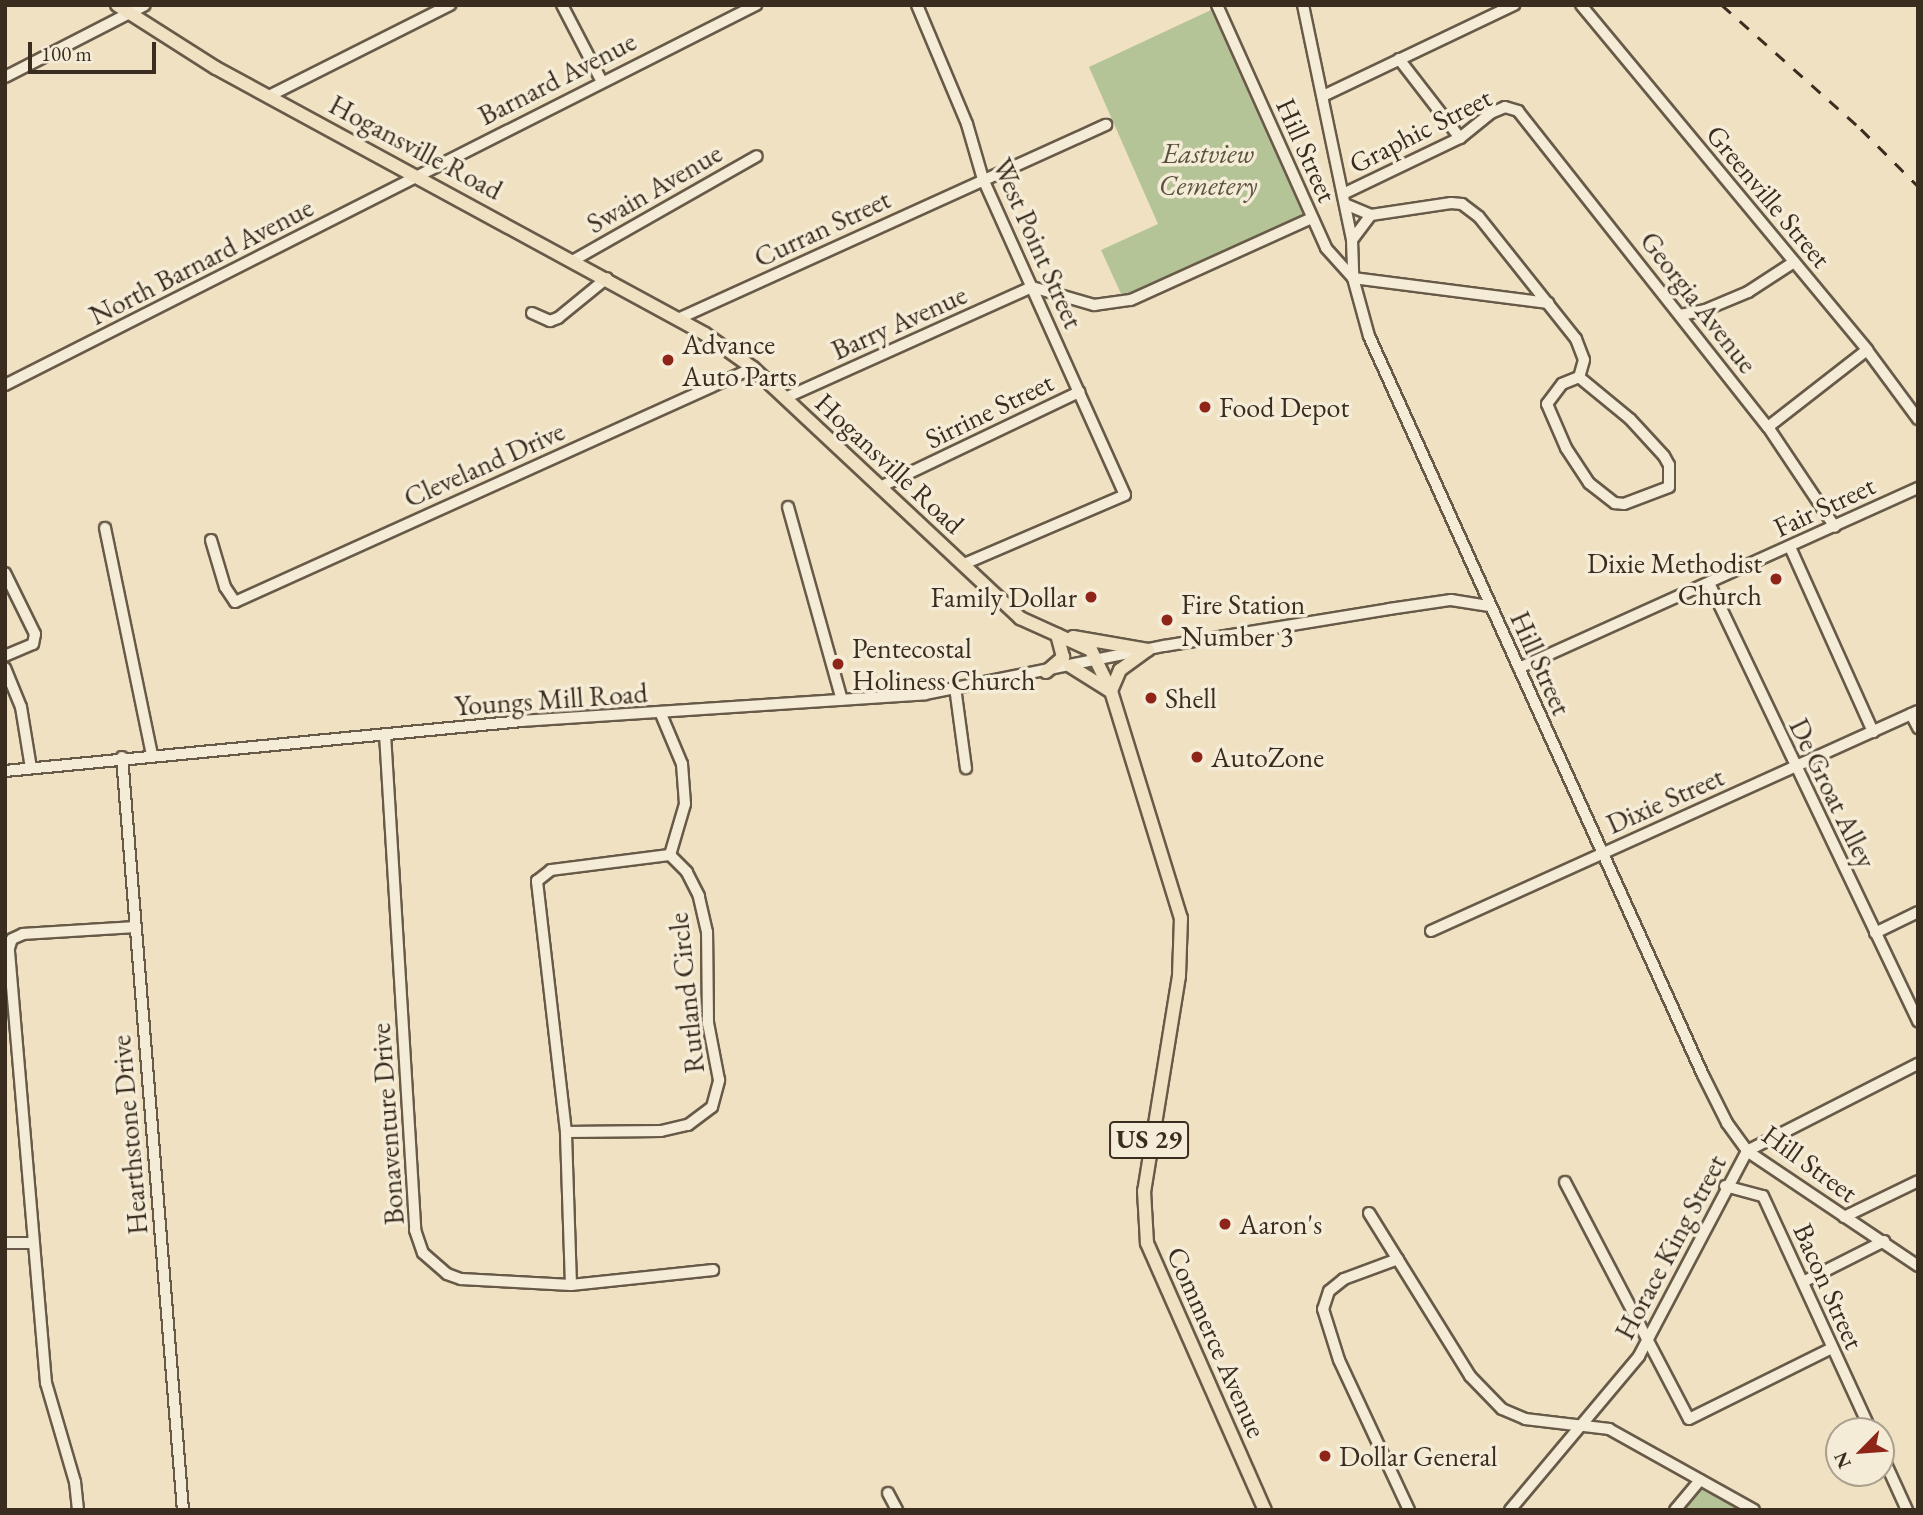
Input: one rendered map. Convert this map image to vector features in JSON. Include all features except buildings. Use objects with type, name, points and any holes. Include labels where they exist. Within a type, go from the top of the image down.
[{"type":"main road","name":"Hogansville Road","points":[[117,5],[269,96],[680,318],[753,368],[1020,618],[1091,650],[1097,659]]},
{"type":"main road","points":[[1046,672],[1063,657],[1057,635],[1114,640],[1148,650]]},
{"type":"main road","points":[[1070,666],[1111,691],[1120,670],[1148,650]]},
{"type":"main road","name":"Commerce Avenue","points":[[1097,659],[1111,691],[1164,851],[1181,918],[1179,976],[1149,1145],[1144,1202],[1147,1243],[1265,1510]]},
{"type":"street","points":[[5,77],[145,5]]},
{"type":"street","points":[[269,96],[450,5]]},
{"type":"street","points":[[562,5],[601,80]]},
{"type":"street","name":"Barnard Avenue","points":[[417,175],[601,80],[756,5]]},
{"type":"street","name":"West Point Street","points":[[917,5],[967,124],[984,179],[1125,495],[962,565]]},
{"type":"street","name":"Hill Street","points":[[1217,5],[1326,248],[1353,278],[1362,316],[1392,392],[1727,1123],[1747,1151],[1918,1266]]},
{"type":"street","points":[[1303,5],[1352,240],[1353,278],[1548,303]]},
{"type":"street","points":[[1323,96],[1514,5]]},
{"type":"street","name":"Greenville Street","points":[[1581,5],[1867,350],[1918,419]]},
{"type":"street","points":[[1399,59],[1460,138]]},
{"type":"street","name":"Graphic Street","points":[[1344,199],[1460,138],[1490,113],[1505,107],[1518,111]]},
{"type":"street","name":"Georgia Avenue","points":[[1518,111],[1768,427],[1835,527]]},
{"type":"street","name":"Curran Street","points":[[680,318],[1106,125]]},
{"type":"street","name":"Swain Avenue","points":[[574,260],[757,156]]},
{"type":"street","name":"North Barnard Avenue","points":[[5,386],[417,175]]},
{"type":"street","points":[[1344,199],[1371,215],[1462,204],[1479,217],[1576,339],[1584,360],[1579,377]]},
{"type":"street","points":[[1352,240],[1371,215]]},
{"type":"street","points":[[1032,287],[1094,305],[1130,300],[1312,218]]},
{"type":"street","points":[[1680,315],[1748,292],[1794,262]]},
{"type":"street","points":[[532,313],[550,321],[558,318],[607,278]]},
{"type":"street","name":"Barry Avenue","points":[[785,398],[1032,287]]},
{"type":"street","points":[[1768,427],[1867,350]]},
{"type":"street","name":"Cleveland Drive","points":[[211,540],[225,587],[235,602],[753,368]]},
{"type":"street","points":[[1579,377],[1630,419],[1664,456],[1669,465],[1669,487],[1624,504],[1615,503],[1588,483],[1559,436],[1547,404],[1562,384],[1579,377]]},
{"type":"street","name":"Sirrine Street","points":[[880,488],[1079,392]]},
{"type":"street","name":"Fair Street","points":[[1519,668],[1918,488]]},
{"type":"street","points":[[788,507],[842,700]]},
{"type":"street","points":[[105,528],[152,755]]},
{"type":"street","points":[[1790,547],[1873,732]]},
{"type":"street","points":[[5,573],[36,634],[33,644],[5,656]]},
{"type":"street","name":"De Groat Alley","points":[[1709,583],[1918,1022]]},
{"type":"street","points":[[1097,659],[1451,600],[1490,606]]},
{"type":"street","name":"Youngs Mill Road","points":[[5,771],[122,757],[384,734],[842,700],[955,687],[1046,672],[1097,659]]},
{"type":"street","points":[[5,668],[22,707],[31,768]]},
{"type":"street","points":[[955,687],[966,768]]},
{"type":"street","points":[[1914,712],[1918,728]]},
{"type":"street","name":"Dixie Street","points":[[1431,931],[1914,712]]},
{"type":"street","points":[[571,1285],[566,1132],[537,881],[551,870],[670,855],[685,804],[682,764],[661,714]]},
{"type":"street","name":"Bonaventure Drive","points":[[384,734],[415,1230],[423,1253],[447,1274],[571,1285],[713,1270]]},
{"type":"street","name":"Hearthstone Drive","points":[[122,757],[183,1510]]},
{"type":"street","name":"Rutland Circle","points":[[566,1132],[661,1132],[698,1120],[712,1107],[719,1080],[708,1023],[706,932],[699,896],[687,872],[670,855]]},
{"type":"street","points":[[1875,933],[1918,912]]},
{"type":"street","points":[[78,1510],[75,1482],[46,1383],[9,948],[12,939],[23,933],[135,927]]},
{"type":"street","name":"Horace King Street","points":[[1510,1510],[1586,1423],[1648,1341],[1725,1186],[1747,1151],[1918,1064]]},
{"type":"street","points":[[1844,1217],[1918,1181]]},
{"type":"street","points":[[1565,1182],[1689,1419],[1832,1348]]},
{"type":"street","name":"Bacon Street","points":[[1725,1186],[1763,1196],[1864,1417]]},
{"type":"street","points":[[1369,1213],[1488,1397],[1525,1419],[1586,1423],[1638,1443],[1755,1510]]},
{"type":"street","points":[[1803,1282],[1884,1241]]},
{"type":"street","points":[[5,1243],[33,1243]]},
{"type":"street","points":[[1398,1259],[1343,1279],[1329,1291],[1323,1309],[1339,1360],[1409,1510]]},
{"type":"street","points":[[1675,1510],[1700,1480]]},
{"type":"street","points":[[1895,1484],[1907,1510]]},
{"type":"street","points":[[888,1493],[897,1510]]},
{"type":"green space","name":"Eastview Cemetery","points":[[1211,10],[1303,215],[1122,296],[1101,250],[1158,224],[1089,67]]},
{"type":"green space","points":[[1702,1486],[1711,1488],[1746,1510],[1682,1510]]},
{"type":"railway","points":[[1722,5],[1861,129],[1918,186]]},
{"type":"place","name":"Advance Auto Parts","points":[[668,360]]},
{"type":"place","name":"Food Depot","points":[[1205,407]]},
{"type":"place","name":"Dixie Methodist Church","points":[[1776,579]]},
{"type":"place","name":"Family Dollar","points":[[1091,597]]},
{"type":"place","name":"Fire Station Number 3","points":[[1167,620]]},
{"type":"place","name":"Pentecostal Holiness Church","points":[[838,664]]},
{"type":"place","name":"Shell","points":[[1151,698]]},
{"type":"place","name":"AutoZone","points":[[1197,757]]},
{"type":"place","name":"Aaron's","points":[[1225,1224]]},
{"type":"place","name":"Dollar General","points":[[1325,1456]]}]
